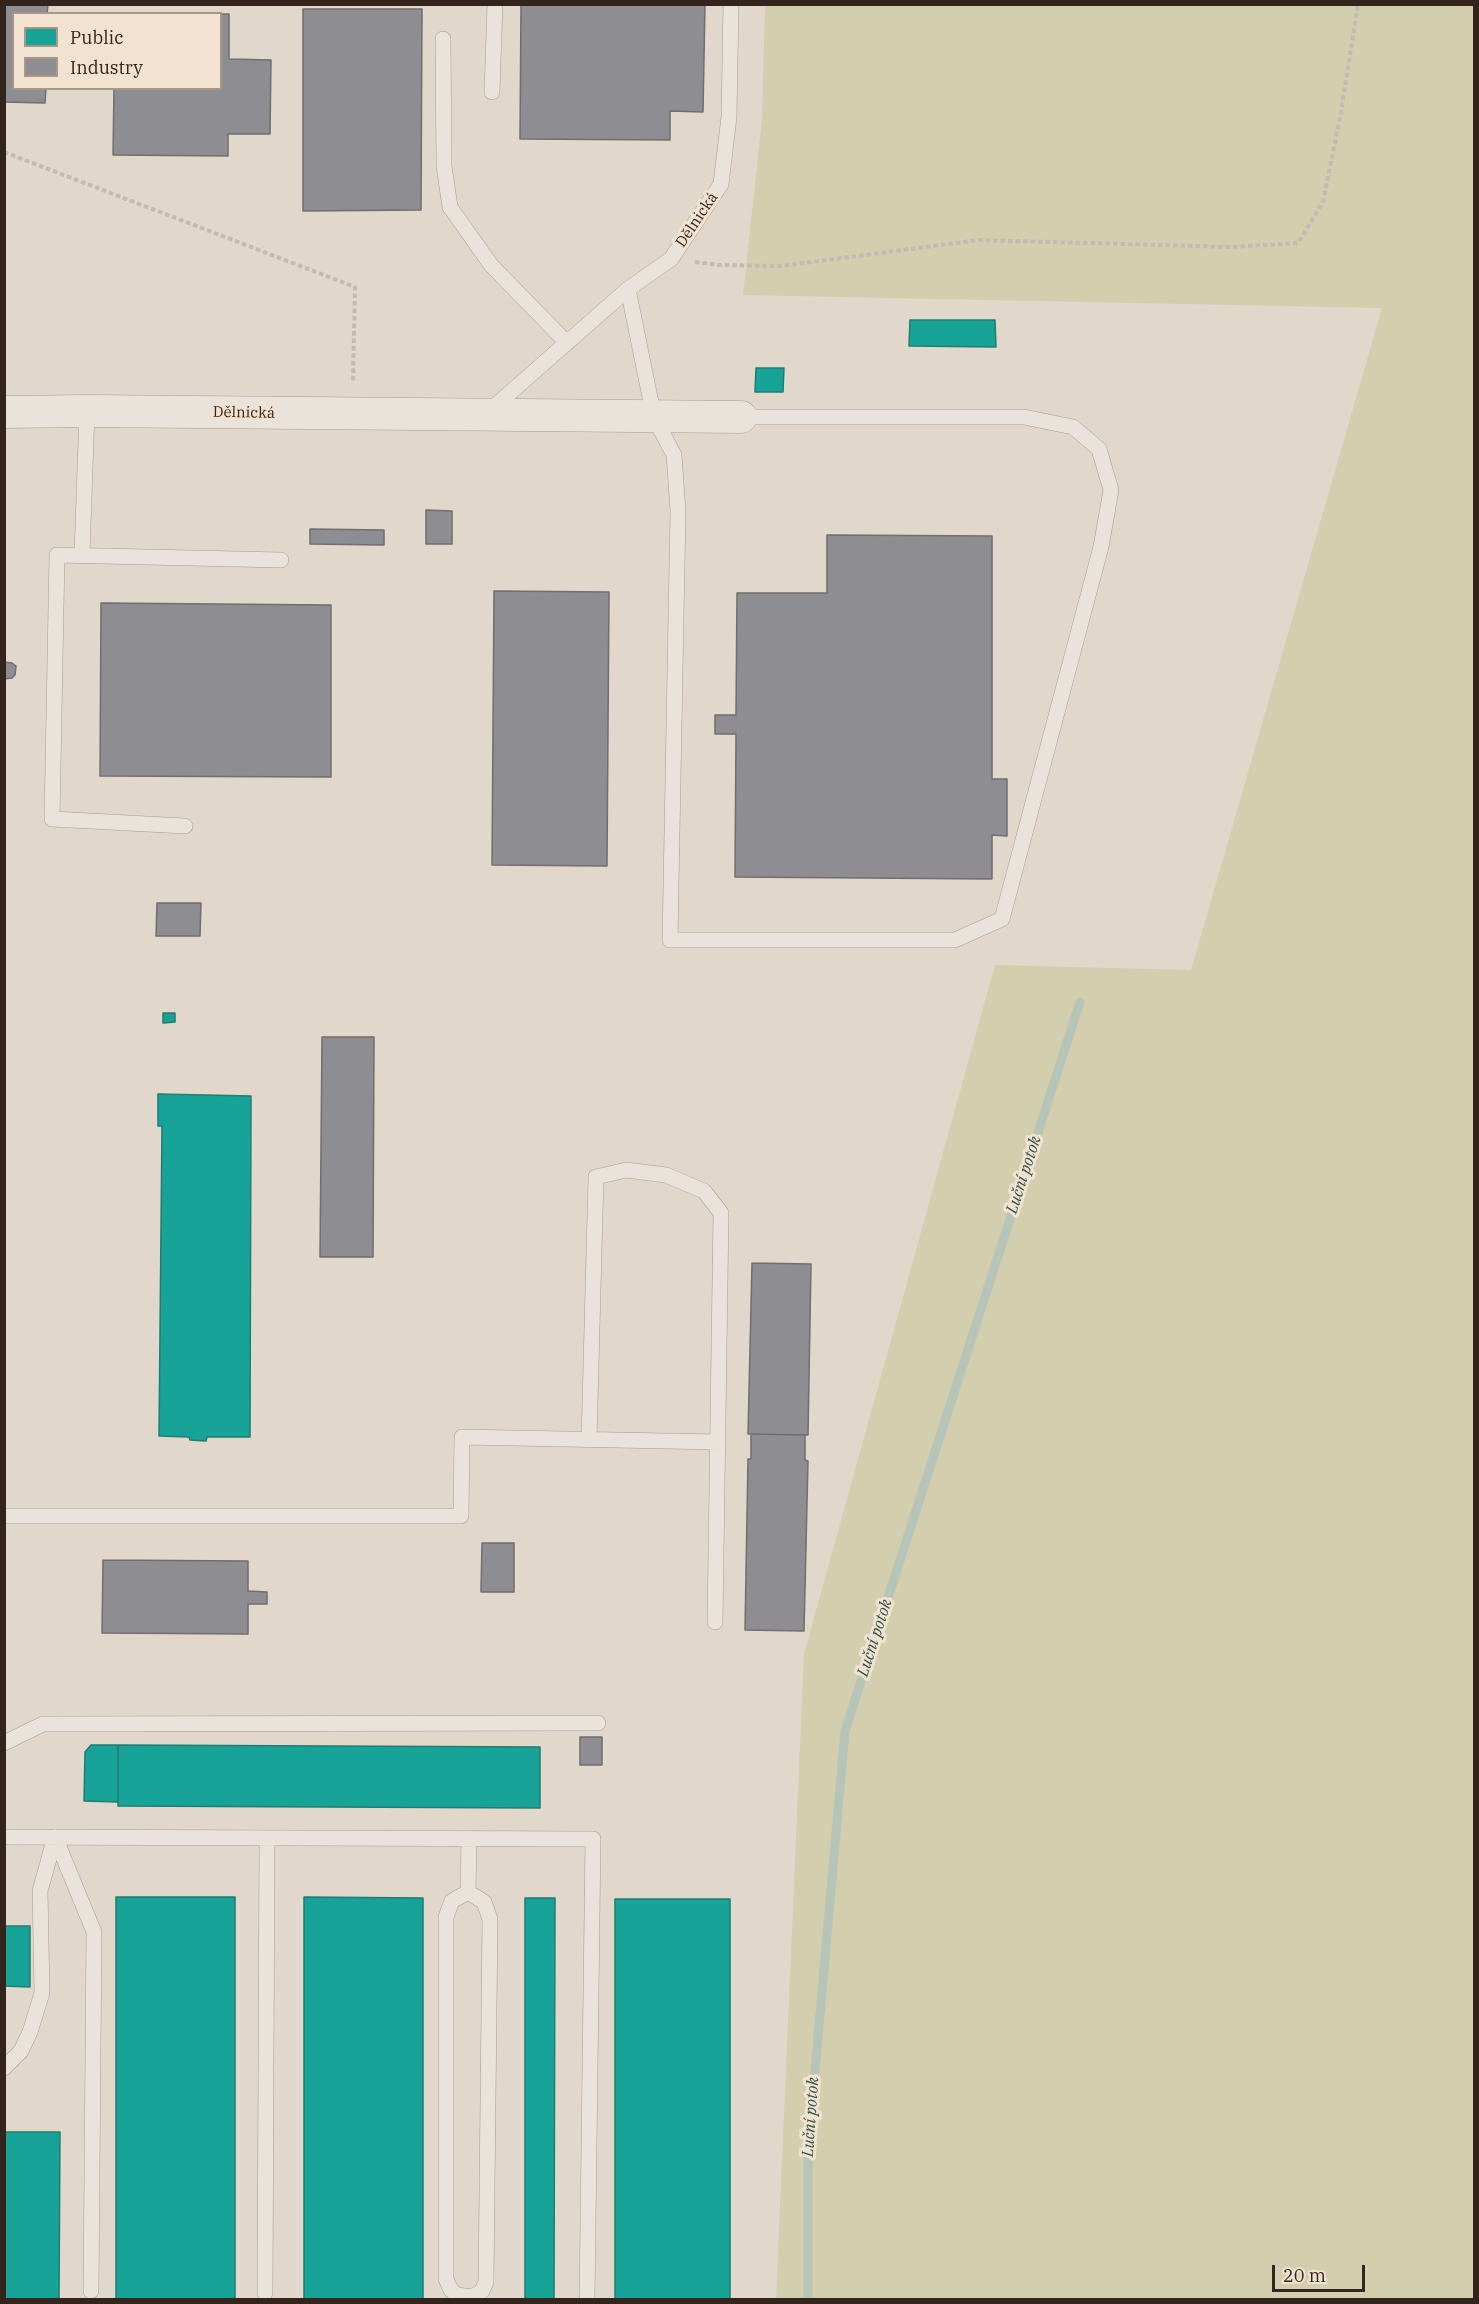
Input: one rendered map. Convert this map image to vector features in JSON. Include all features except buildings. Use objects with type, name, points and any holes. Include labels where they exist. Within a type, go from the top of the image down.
[{"type":"street","name":"Dělnická","points":[[4,412],[741,417]]},
{"type":"lane","points":[[492,92],[495,4]]},
{"type":"lane","name":"Dělnická","points":[[483,416],[628,289],[671,259],[721,184],[729,117],[731,4]]},
{"type":"lane","points":[[443,39],[444,166],[450,207],[491,266],[567,343]]},
{"type":"lane","points":[[628,289],[654,417],[674,455],[678,512],[670,939],[955,940],[1002,919],[1101,547],[1111,490],[1099,449],[1073,427],[1024,417],[741,417]]},
{"type":"lane","points":[[82,555],[87,411]]},
{"type":"lane","points":[[185,826],[52,819],[57,555],[281,560]]},
{"type":"lane","points":[[589,1440],[596,1177],[626,1170],[666,1175],[705,1191],[721,1213],[715,1622]]},
{"type":"lane","points":[[4,1516],[461,1516],[462,1437],[718,1442]]},
{"type":"lane","points":[[4,1743],[43,1724],[598,1724]]},
{"type":"lane","points":[[4,1838],[592,1839],[586,2300]]},
{"type":"lane","points":[[4,2068],[21,2051],[30,2032],[42,1993],[40,1891],[55,1838]]},
{"type":"lane","points":[[55,1838],[94,1932],[92,2291]]},
{"type":"lane","points":[[265,2293],[267,1838]]},
{"type":"lane","points":[[468,1892],[469,1839]]},
{"type":"lane","points":[[468,1892],[484,1902],[489,1919],[486,2282],[482,2291],[472,2297],[457,2295],[451,2290],[446,2278],[446,1917],[452,1901],[468,1892]]},
{"type":"path","points":[[671,259],[720,265],[781,266],[979,240],[1230,247],[1298,243],[1323,202],[1341,112],[1358,4]]},
{"type":"path","points":[[4,152],[355,287],[352,414]]},
{"type":"shaded area","points":[[765,5],[1474,5],[1474,2299],[776,2299],[804,1654],[995,965],[1191,970],[1382,308],[743,295],[762,119]]},
{"type":"waterway","name":"Luční potok","points":[[808,2300],[808,2150],[845,1731],[1080,1002]]}]
